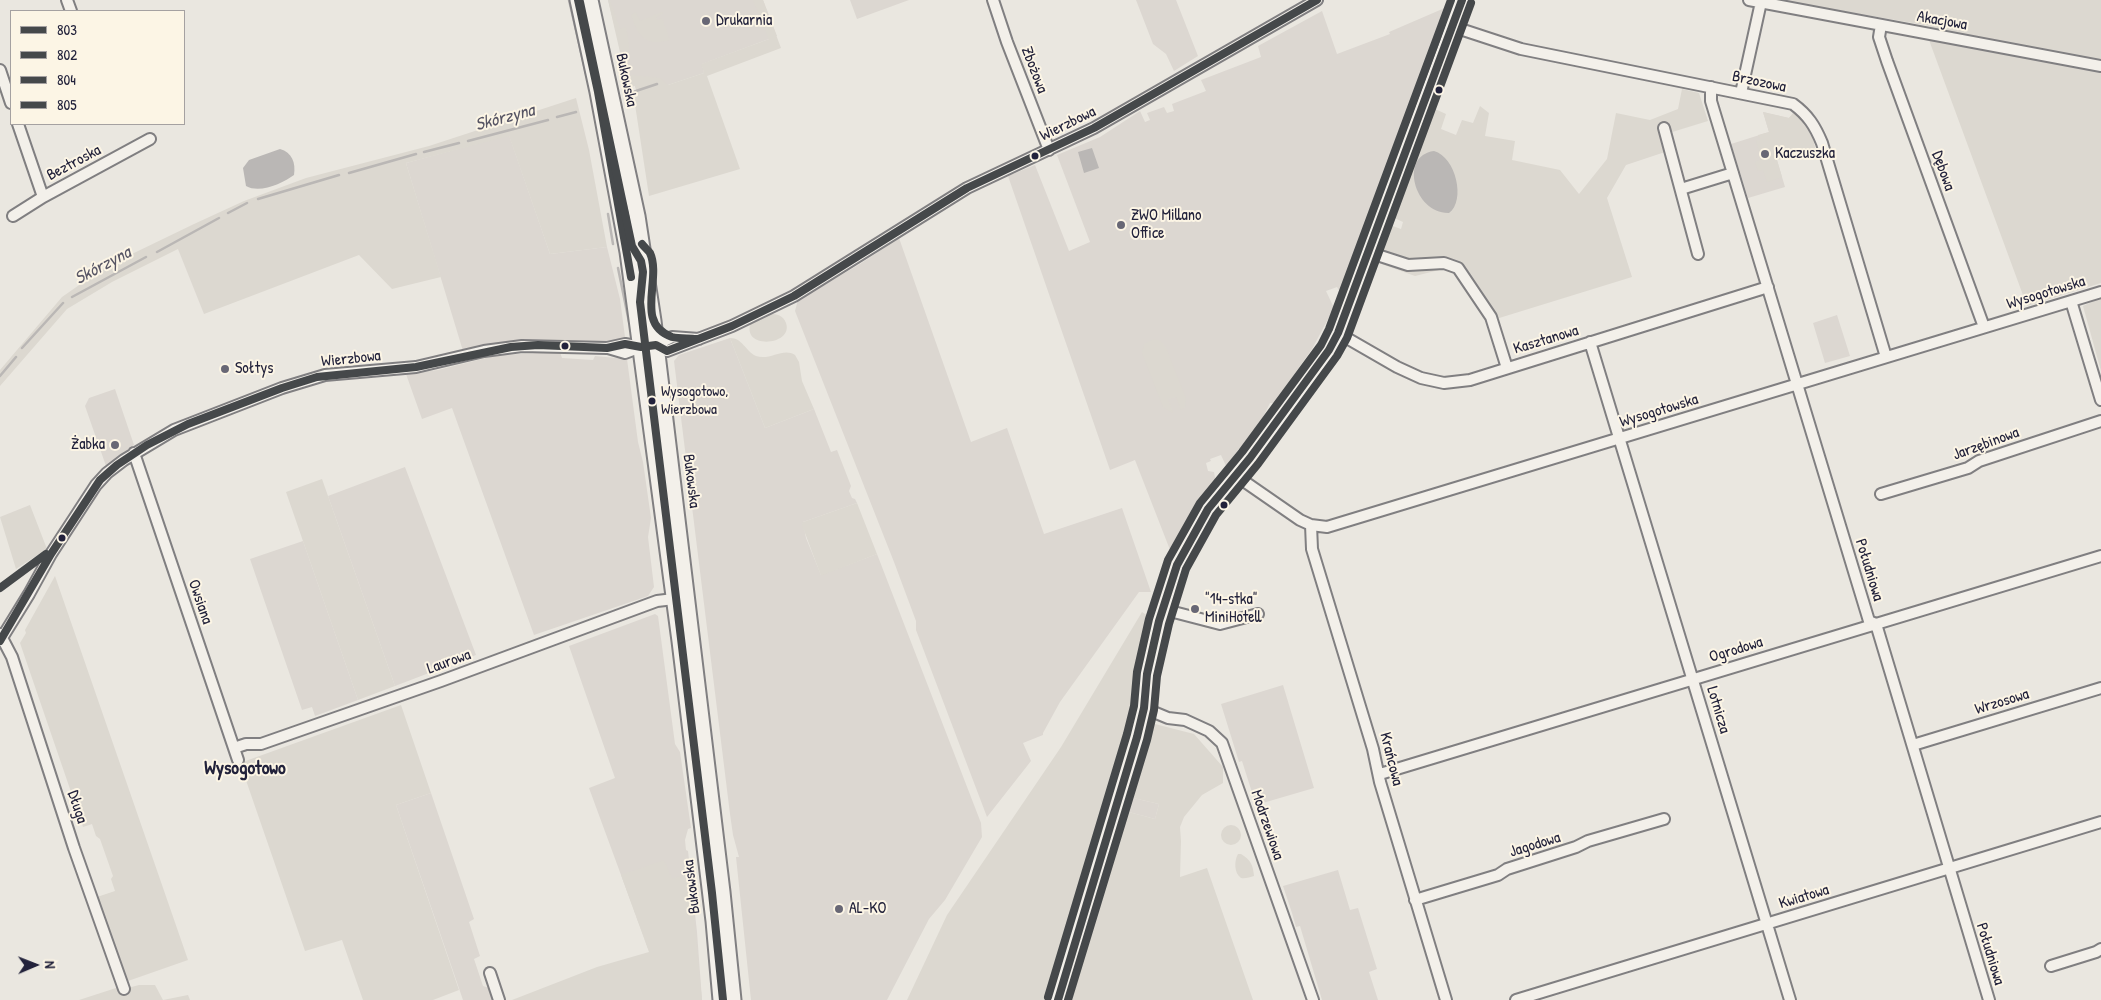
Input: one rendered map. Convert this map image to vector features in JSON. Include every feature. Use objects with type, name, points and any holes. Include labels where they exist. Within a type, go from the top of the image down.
[{"type":"main road","name":"Bukowska","points":[[578,0],[595,76],[648,346],[722,892],[732,1000]]},
{"type":"main road","name":"Bukowska","points":[[590,0],[637,216],[653,320],[648,346],[674,598],[714,921],[721,1000]]},
{"type":"main road","points":[[1058,1000],[1144,708],[1147,674],[1162,609],[1177,565],[1200,522],[1250,458],[1329,350],[1338,333],[1454,27],[1462,0]]},
{"type":"street","name":"Zbożowa","points":[[993,0],[1007,42],[1049,150]]},
{"type":"street","name":"Wierzbowa","points":[[648,346],[668,351],[732,326],[794,296],[967,188],[1094,128],[1316,0]]},
{"type":"street","name":"Akacjowa","points":[[1749,0],[2101,66]]},
{"type":"street","points":[[1742,93],[1762,2]]},
{"type":"street","name":"Dębowa","points":[[1881,25],[1879,37],[1884,53],[1984,328]]},
{"type":"street","name":"Brzozowa","points":[[1454,27],[1521,49],[1793,104],[1803,111],[1814,126],[1822,143],[1886,357]]},
{"type":"street","points":[[0,71],[10,100]]},
{"type":"street","name":"Południowa","points":[[1711,87],[1711,101],[1797,385],[1869,621],[1876,624],[1948,869],[1989,1000]]},
{"type":"street","points":[[18,125],[43,197]]},
{"type":"street","points":[[1664,128],[1698,254]]},
{"type":"street","name":"Beztroska","points":[[13,216],[43,197],[150,139]]},
{"type":"street","points":[[1681,189],[1733,174]]},
{"type":"street","points":[[1368,252],[1408,266],[1444,263],[1458,268],[1491,317],[1508,368]]},
{"type":"street","name":"Kasztanowa","points":[[1338,333],[1409,373],[1444,383],[1470,380],[1768,287]]},
{"type":"street","name":"Wysogotowska","points":[[1311,525],[1327,527],[1343,523],[2101,292]]},
{"type":"street","points":[[2071,301],[2101,400]]},
{"type":"street","points":[[653,320],[659,328],[672,338]]},
{"type":"street","name":"Wierzbowa","points":[[1,638],[92,490],[107,473],[160,437],[202,418],[316,377],[416,366],[511,347],[538,345],[607,348],[625,353],[672,338],[698,339]]},
{"type":"street","name":"Lotnicza","points":[[1590,342],[1790,1000]]},
{"type":"street","name":"Jarzębinowa","points":[[1881,494],[1968,468],[1979,461],[2101,421]]},
{"type":"street","name":"Owsiana","points":[[134,453],[238,760]]},
{"type":"street","points":[[1235,475],[1300,520],[1311,525]]},
{"type":"street","name":"Krańcowa","points":[[1311,525],[1312,549],[1446,1000]]},
{"type":"street","name":"Ogrodowa","points":[[1380,774],[2101,556]]},
{"type":"street","name":"Laurowa","points":[[234,748],[246,744],[261,744],[442,681],[658,601],[674,598]]},
{"type":"street","points":[[1162,609],[1220,624],[1258,614]]},
{"type":"street","name":"Długa","points":[[1,638],[15,666],[71,839],[124,989]]},
{"type":"street","name":"Wrzosowa","points":[[1912,745],[2101,688]]},
{"type":"street","name":"Modrzewiowa","points":[[1144,708],[1168,718],[1184,720],[1209,731],[1222,743],[1313,1000]]},
{"type":"street","name":"Jagodowa","points":[[1415,900],[1498,875],[1507,869],[1576,847],[1588,841],[1664,819]]},
{"type":"street","name":"Kwiatowa","points":[[1516,1000],[2101,822]]},
{"type":"street","points":[[2051,966],[2096,952],[2101,948]]},
{"type":"street","points":[[490,973],[499,1000]]},
{"type":"shaded area","points":[[608,0],[763,0],[777,36],[702,64],[704,73],[638,95],[635,86],[629,84]]},
{"type":"shaded area","points":[[608,0],[610,0],[620,29],[626,27],[629,51],[625,63],[622,61]]},
{"type":"shaded area","points":[[753,0],[763,0],[781,48],[707,76],[740,169],[649,196],[634,98],[638,96],[635,86],[629,87],[628,78],[631,75],[660,78],[668,85],[704,73],[701,64],[769,39]]},
{"type":"shaded area","points":[[850,0],[909,0],[857,19]]},
{"type":"shaded area","points":[[1136,0],[1176,0],[1198,56],[1174,71],[1166,54],[1153,44]]},
{"type":"shaded area","points":[[1779,0],[2101,0],[2101,283],[2027,306],[1929,40],[1930,26]]},
{"type":"shaded area","points":[[1447,7],[1453,8],[1420,98],[1416,99],[1346,283],[1340,292],[1337,287],[1326,291],[1334,308],[1312,349],[1274,403],[1270,403],[1262,419],[1226,466],[1221,455],[1210,459],[1211,461],[1206,463],[1208,471],[1214,472],[1216,483],[1194,516],[1172,555],[1135,460],[1110,470],[1008,176],[1035,165],[1069,251],[1090,242],[1057,155],[1100,137],[1140,111],[1145,122],[1150,120],[1147,113],[1164,107],[1167,113],[1174,111],[1172,104],[1206,91],[1201,80],[1261,57],[1258,46],[1322,11],[1337,54],[1390,34],[1389,32]]},
{"type":"shaded area","points":[[636,12],[640,21],[662,12],[663,14],[656,17],[657,20],[662,18],[670,40],[654,42],[644,38],[637,29],[631,15]]},
{"type":"shaded area","points":[[1682,89],[1699,93],[1708,121],[1669,133],[1674,149],[1626,165],[1607,198],[1632,277],[1496,319],[1459,265],[1415,276],[1373,261],[1387,224],[1401,229],[1403,222],[1390,216],[1435,109],[1446,114],[1441,129],[1456,135],[1462,120],[1473,123],[1480,106],[1489,113],[1485,136],[1515,141],[1512,160],[1560,170],[1579,194],[1607,159],[1616,113],[1650,120],[1678,109]]},
{"type":"shaded area","points":[[576,98],[589,150],[607,247],[550,254],[509,136],[406,163],[441,277],[392,289],[359,255],[204,314],[178,249],[112,282],[67,309],[0,386],[0,370],[62,297],[105,267],[244,201],[306,178],[429,146]]},
{"type":"shaded area","name":"Kaczuszka","points":[[1763,112],[1789,118],[1794,112],[1811,132],[1815,148],[1777,160],[1785,187],[1748,198],[1731,144],[1769,132]]},
{"type":"shaded area","name":"Kaczuszka","points":[[1763,112],[1789,118],[1794,112],[1811,132],[1815,148],[1777,160],[1782,177],[1767,182],[1763,170],[1758,171],[1755,162],[1761,159],[1756,141],[1760,140],[1758,135],[1769,132]]},
{"type":"shaded area","points":[[509,135],[550,254],[607,247],[620,299],[625,337],[621,341],[515,342],[463,351],[406,163]]},
{"type":"shaded area","points":[[1092,148],[1099,168],[1084,173],[1078,152]]},
{"type":"shaded area","points":[[280,149],[290,155],[294,166],[294,175],[278,184],[264,188],[258,189],[246,186],[243,168],[249,160]]},
{"type":"shaded area","points":[[1434,151],[1442,155],[1448,162],[1456,180],[1457,199],[1449,213],[1437,211],[1427,204],[1415,184],[1414,173],[1416,163],[1423,155]]},
{"type":"shaded area","points":[[899,238],[971,442],[1007,428],[1044,534],[1122,508],[1151,592],[1139,592],[1060,702],[1043,735],[1023,743],[1031,761],[987,817],[916,630],[916,621],[894,562],[795,311],[798,300],[860,264]]},
{"type":"shaded area","points":[[2101,298],[2101,371],[2083,306]]},
{"type":"shaded area","points":[[770,314],[780,316],[785,320],[786,331],[776,340],[759,341],[753,337],[750,331],[751,322]]},
{"type":"shaded area","points":[[1837,315],[1850,356],[1825,363],[1813,323]]},
{"type":"shaded area","points":[[730,338],[765,428],[814,409],[831,452],[837,450],[851,486],[849,491],[857,503],[803,522],[806,538],[821,575],[877,554],[981,823],[982,837],[945,900],[929,919],[887,1000],[751,1000],[736,857],[739,857],[730,814],[674,361],[679,355]]},
{"type":"shaded area","points":[[730,338],[741,342],[756,356],[766,357],[786,352],[795,355],[799,362],[802,381],[814,409],[765,428]]},
{"type":"shaded area","points":[[1154,339],[1161,341],[1166,348],[1186,398],[1185,407],[1181,410],[1176,397],[1168,399],[1173,413],[1163,407],[1142,353],[1144,344]]},
{"type":"shaded area","points":[[560,352],[562,358],[593,360],[595,356],[627,359],[638,442],[643,462],[651,518],[648,537],[654,587],[648,596],[534,635],[452,408],[422,419],[406,374],[438,370],[498,355]]},
{"type":"shaded area","points":[[115,389],[134,445],[106,466],[85,406],[89,398]]},
{"type":"shaded area","points":[[405,467],[476,655],[395,686],[328,496]]},
{"type":"shaded area","points":[[322,479],[395,686],[358,700],[286,492]]},
{"type":"shaded area","points":[[857,503],[877,554],[821,576],[802,525],[803,522]]},
{"type":"shaded area","points":[[30,505],[47,549],[16,569],[0,517]]},
{"type":"shaded area","points":[[303,541],[358,700],[315,716],[312,707],[302,710],[250,559]]},
{"type":"shaded area","points":[[55,576],[188,960],[128,981],[125,979],[97,897],[115,891],[111,879],[113,876],[100,839],[96,836],[92,824],[83,827],[20,643],[26,633],[25,630]]},
{"type":"shaded area","points":[[1142,612],[1151,618],[1119,749],[1115,791],[1049,1000],[907,1000],[947,915],[1061,747]]},
{"type":"shaded area","points":[[655,614],[658,616],[675,744],[680,752],[691,828],[688,829],[685,840],[686,850],[688,851],[697,932],[702,1000],[667,1000],[589,788],[615,778],[569,646]]},
{"type":"shaded area","points":[[1283,685],[1314,788],[1256,805],[1242,761],[1239,762],[1221,704]]},
{"type":"shaded area","points":[[401,705],[431,793],[396,805],[459,990],[433,1000],[363,1000],[342,940],[305,951],[240,763]]},
{"type":"shaded area","points":[[1151,723],[1194,734],[1223,767],[1223,783],[1202,795],[1184,817],[1180,827],[1180,877],[1207,868],[1253,1000],[1072,1000],[1125,811],[1155,819],[1159,804],[1129,797]]},
{"type":"shaded area","points":[[431,793],[474,919],[469,922],[480,956],[474,959],[483,986],[492,989],[496,1000],[463,1000],[396,805]]},
{"type":"shaded area","points":[[1129,797],[1159,804],[1155,819],[1125,811]]},
{"type":"shaded area","points":[[1227,825],[1235,825],[1241,831],[1241,839],[1235,845],[1227,845],[1221,839],[1221,831]]},
{"type":"shaded area","points":[[1238,854],[1247,858],[1252,866],[1254,876],[1241,878],[1239,876],[1235,867]]},
{"type":"shaded area","points":[[664,860],[672,879],[690,872],[702,1000],[512,1000],[597,967],[649,952],[621,875]]},
{"type":"shaded area","points":[[1338,870],[1350,910],[1358,908],[1377,969],[1369,972],[1378,1000],[1322,1000],[1300,926],[1296,927],[1283,886]]},
{"type":"shaded area","points":[[139,985],[155,985],[163,1000],[79,1000],[116,988],[124,989]]},
{"type":"shaded area","points":[[188,995],[190,1000],[163,1000]]},
{"type":"waterway","points":[[569,0],[586,74]]},
{"type":"waterway","name":"Skórzyna","points":[[633,92],[657,84]]},
{"type":"waterway","name":"Skórzyna","points":[[557,117],[576,112]]},
{"type":"waterway","name":"Skórzyna","points":[[468,141],[548,120]]},
{"type":"waterway","name":"Skórzyna","points":[[424,152],[459,143]]},
{"type":"waterway","name":"Skórzyna","points":[[349,173],[416,154]]},
{"type":"waterway","name":"Skórzyna","points":[[258,199],[339,175]]},
{"type":"waterway","name":"Skórzyna","points":[[228,213],[247,203]]},
{"type":"waterway","points":[[608,214],[613,244]]},
{"type":"waterway","name":"Skórzyna","points":[[157,252],[219,218]]},
{"type":"waterway","name":"Skórzyna","points":[[72,297],[146,257]]},
{"type":"waterway","points":[[618,268],[629,322]]},
{"type":"waterway","name":"Skórzyna","points":[[22,348],[63,303]]},
{"type":"waterway","name":"Skórzyna","points":[[0,376],[16,357]]},
{"type":"transit line","name":"803","points":[[578,0],[598,92],[631,277]]},
{"type":"transit line","name":"803","points":[[0,641],[51,554],[100,480],[117,465],[147,445],[188,424],[282,388],[317,377],[416,367],[511,347],[538,345],[607,348],[625,344],[641,347],[656,345],[667,351],[732,326],[794,296],[967,188],[1094,128],[1317,0]]},
{"type":"transit line","name":"804","points":[[1048,997],[1127,734],[1134,706],[1137,672],[1149,619],[1168,560],[1200,503],[1242,452],[1321,345],[1329,329],[1451,0]]},
{"type":"transit line","name":"803","points":[[1058,1000],[1137,737],[1144,708],[1147,674],[1159,621],[1177,565],[1208,509],[1250,458],[1329,350],[1338,333],[1462,0]]},
{"type":"transit line","name":"805","points":[[580,2],[632,246],[641,261],[643,272],[640,302],[712,893],[723,1000]]},
{"type":"transit line","name":"802","points":[[1068,1000],[1147,740],[1154,710],[1157,676],[1169,624],[1186,569],[1216,515],[1258,464],[1337,356],[1347,338],[1471,3]]},
{"type":"transit line","name":"803","points":[[642,244],[650,253],[653,264],[651,300],[654,322],[661,331],[672,337],[696,339]]},
{"type":"transit line","name":"803","points":[[0,588],[46,554]]},
{"type":"place","name":"Drukarnia","points":[[706,21]]},
{"type":"place","name":"Kaczuszka","points":[[1765,154]]},
{"type":"place","name":"ZWO Millano Office","points":[[1121,225]]},
{"type":"place","name":"Sołtys","points":[[225,369]]},
{"type":"place","name":"Wysogotowo, Wierzbowa","points":[[652,401]]},
{"type":"place","name":"Żabka","points":[[115,445]]},
{"type":"place","name":"\"14-stka\" MiniHotell","points":[[1195,609]]},
{"type":"place","name":"AL-KO","points":[[839,909]]},
{"type":"district","name":"Wysogotowo","points":[[245,769]]}]
